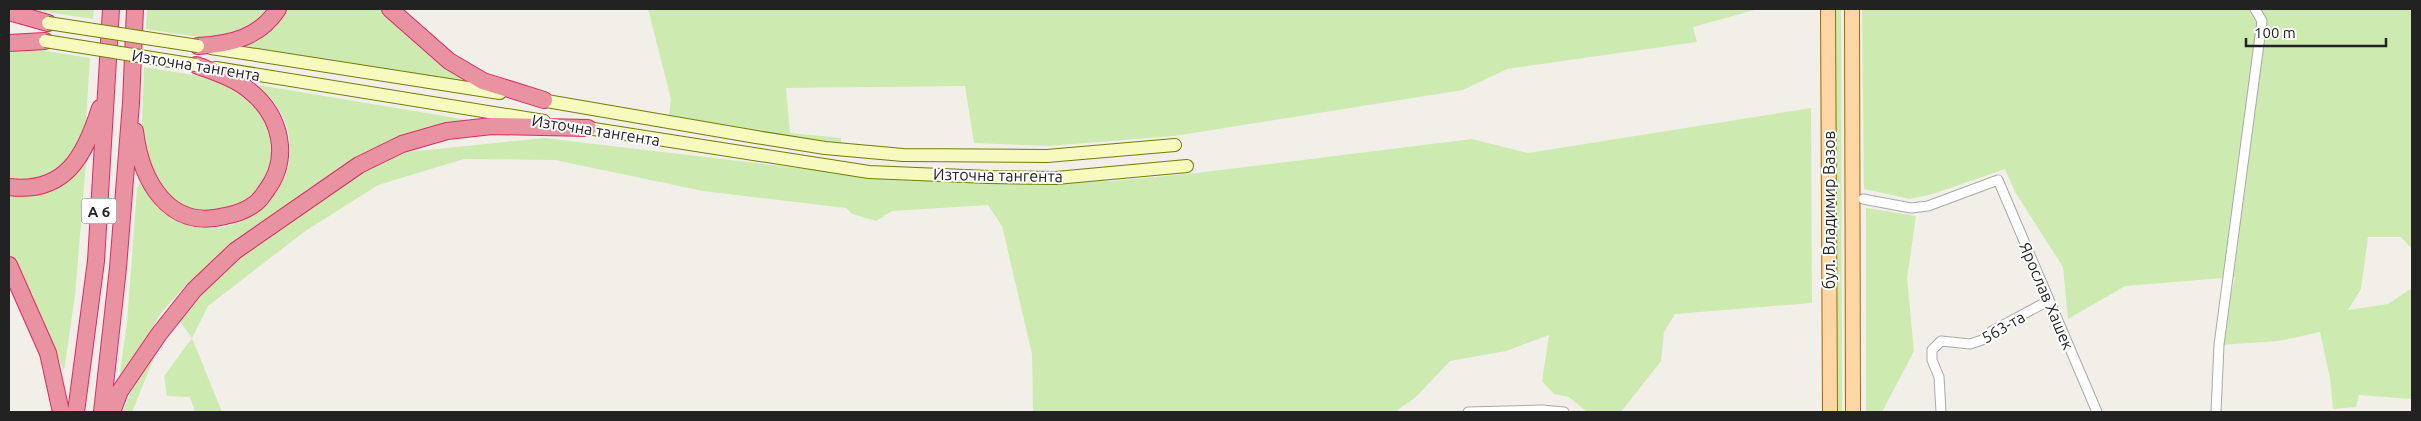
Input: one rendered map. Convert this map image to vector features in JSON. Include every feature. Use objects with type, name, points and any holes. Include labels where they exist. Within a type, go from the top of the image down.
[{"type":"highway","name":"A 6","points":[[76,412],[96,261],[111,9]]},
{"type":"highway","points":[[198,46],[217,45],[244,38],[270,22],[278,9]]},
{"type":"highway","points":[[390,9],[458,66],[483,81],[544,100]]},
{"type":"highway","name":"A 6","points":[[102,412],[118,268],[136,10]]},
{"type":"highway","points":[[9,12],[48,23]]},
{"type":"highway","points":[[9,43],[45,40]]},
{"type":"highway","points":[[131,103],[136,139],[143,168],[154,190],[170,208],[190,218],[213,219],[237,213],[257,202],[278,170],[280,152],[274,119],[265,104],[249,90],[232,79],[196,65]]},
{"type":"highway","points":[[9,187],[23,189],[43,185],[62,176],[80,158],[90,140],[107,84]]},
{"type":"highway","points":[[112,412],[120,391],[159,334],[194,290],[235,251],[358,165],[402,144],[447,131],[492,126],[588,128]]},
{"type":"highway","points":[[9,265],[48,353],[61,412]]},
{"type":"main road","name":"бул. Владимир Вазов","points":[[1828,9],[1830,412]]},
{"type":"main road","name":"бул. Владимир Вазов","points":[[1852,9],[1853,412]]},
{"type":"street","points":[[2216,412],[2219,345],[2262,21],[2255,9]]},
{"type":"street","name":"Източна тангента","points":[[9,18],[544,100],[808,145],[903,155],[1047,156],[1175,146]]},
{"type":"street","name":"Източна тангента","points":[[9,35],[364,90],[588,128],[869,172],[989,178],[1056,178],[1187,166]]},
{"type":"street","name":"Ярослав Хашек","points":[[1863,199],[1911,208],[1928,206],[1998,180],[2048,301],[2097,412]]},
{"type":"street","name":"563-та","points":[[1941,412],[1939,377],[1932,360],[1932,350],[1941,341],[1970,344],[1982,340],[1992,331],[2048,301]]},
{"type":"street","points":[[1468,412],[1542,410],[1564,412]]},
{"type":"green space","points":[[27,9],[94,9],[93,19]]},
{"type":"green space","points":[[147,9],[272,9],[241,35],[205,38],[146,29]]},
{"type":"green space","points":[[284,9],[385,9],[481,86],[226,47]]},
{"type":"green space","points":[[648,9],[1758,9],[1693,27],[1697,42],[1507,69],[1463,90],[1174,136],[1048,146],[974,143],[965,86],[786,88],[790,133],[841,138],[841,145],[669,115],[671,99]]},
{"type":"green space","points":[[1834,9],[1841,9],[1842,412],[1837,412]]},
{"type":"green space","points":[[1862,9],[2412,9],[2412,249],[2401,237],[2368,237],[2361,289],[2348,310],[2388,304],[2412,288],[2411,399],[2359,395],[2356,407],[2333,409],[2330,378],[2320,332],[2279,341],[2219,345],[2235,277],[2125,286],[2068,319],[2063,267],[2015,192],[2005,169],[1933,194],[1910,199],[1864,189]]},
{"type":"green space","points":[[9,49],[34,49],[90,58],[85,138],[52,177],[9,184]]},
{"type":"green space","points":[[144,67],[211,78],[258,100],[276,152],[264,187],[236,211],[190,215],[158,191],[141,147]]},
{"type":"green space","points":[[258,85],[480,122],[406,136],[376,147],[274,213],[223,251],[185,286],[161,313],[119,381],[127,322],[137,188],[140,183],[160,210],[184,224],[209,228],[233,225],[255,214],[273,197],[285,176],[290,151],[284,118]]},
{"type":"green space","points":[[1811,108],[1812,303],[1675,314],[1664,332],[1661,361],[1621,412],[1587,412],[1569,397],[1554,394],[1542,381],[1549,335],[1506,351],[1450,361],[1416,397],[1395,412],[1033,412],[1032,354],[1002,226],[988,205],[892,211],[876,221],[852,214],[846,208],[703,191],[555,160],[464,159],[378,185],[304,232],[208,306],[192,338],[177,317],[238,254],[338,184],[397,153],[544,138],[900,180],[1030,184],[1113,181],[1196,173],[1472,139],[1528,153]]},
{"type":"green space","points":[[86,163],[75,295],[64,371],[32,294],[9,257],[9,191],[56,183]]},
{"type":"green space","points":[[1866,208],[1916,216],[1907,278],[1914,351],[1882,412],[1866,412]]},
{"type":"green space","points":[[164,333],[132,412],[123,412],[139,372]]},
{"type":"green space","points":[[192,338],[222,412],[195,412],[190,397],[167,396],[164,376]]}]
